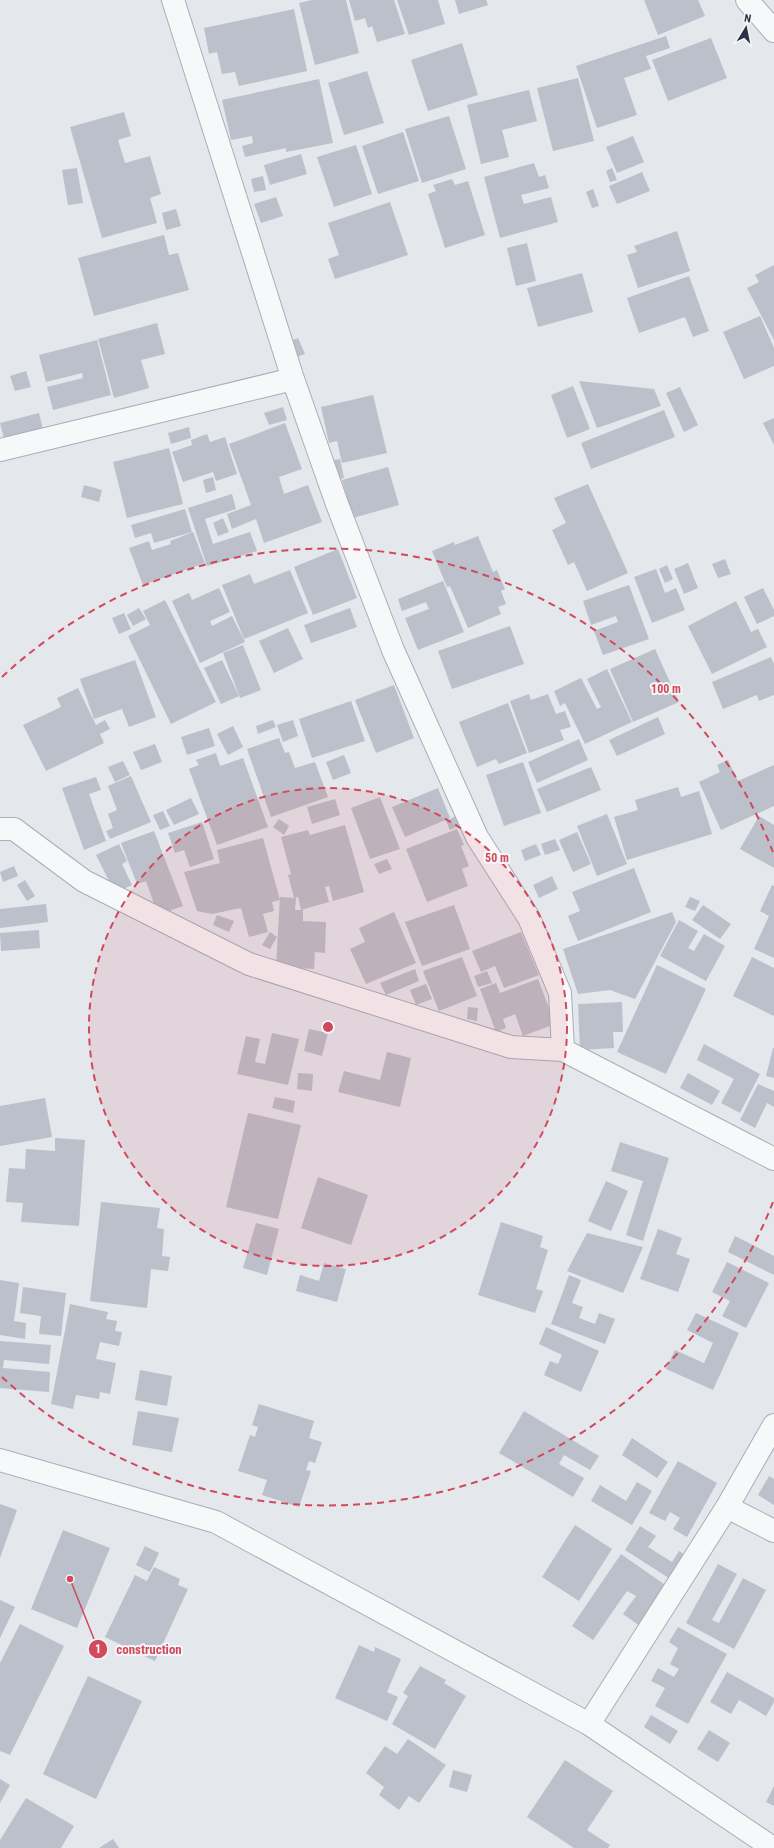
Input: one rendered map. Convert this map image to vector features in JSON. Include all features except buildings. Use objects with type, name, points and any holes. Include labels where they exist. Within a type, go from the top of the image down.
[{"type":"street","points":[[173,0],[293,379],[337,504],[393,650],[477,837],[529,918],[560,993],[563,1050]]},
{"type":"street","points":[[747,0],[774,31]]},
{"type":"street","points":[[0,450],[293,379]]},
{"type":"street","points":[[0,829],[14,829],[84,881],[249,964],[511,1047],[563,1050],[774,1159]]},
{"type":"street","points":[[588,1724],[727,1507],[774,1424]]},
{"type":"street","points":[[0,1460],[216,1522],[588,1724],[773,1848]]},
{"type":"street","points":[[727,1507],[774,1531]]},
{"type":"place","name":"construction","points":[[70,1579]]}]
